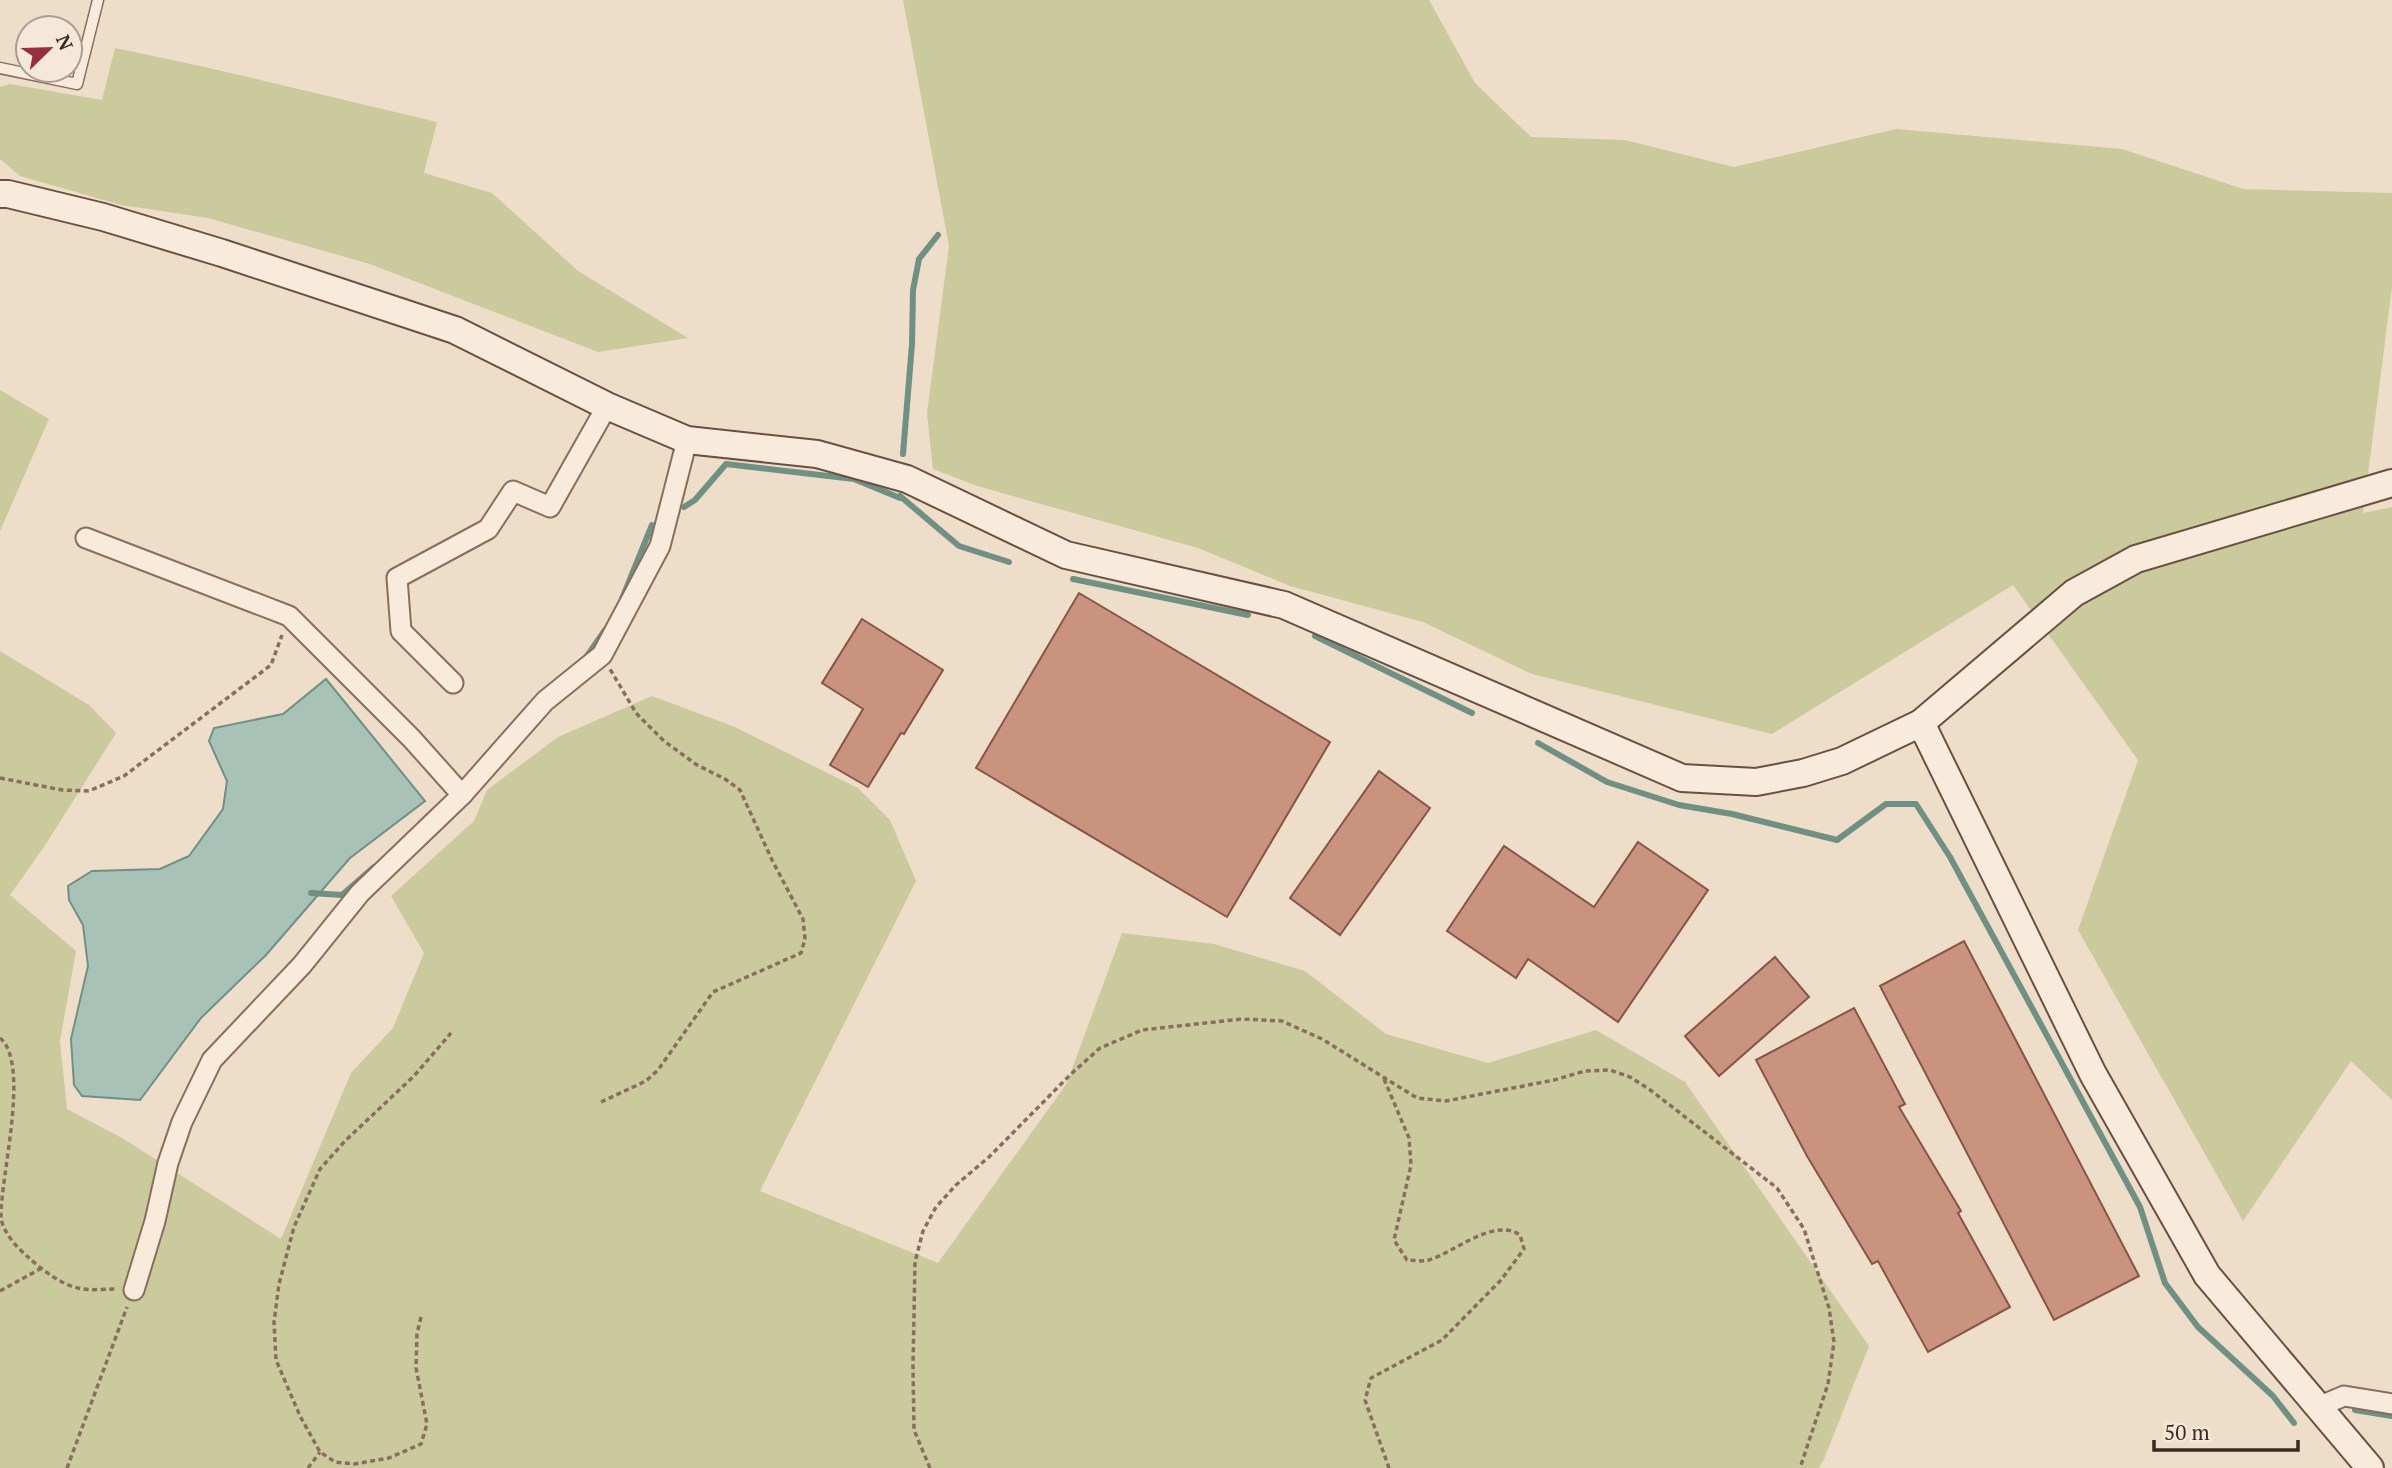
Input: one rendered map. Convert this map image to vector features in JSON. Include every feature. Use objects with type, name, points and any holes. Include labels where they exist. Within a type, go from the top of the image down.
[{"type":"street","points":[[0,194],[117,221],[455,330],[607,406],[687,440],[817,454],[906,479],[1066,555],[1284,605],[1682,778],[1756,782],[1803,773],[1842,761],[1921,723],[2074,593],[2136,559],[2392,483]]},
{"type":"street","points":[[453,683],[401,631],[397,578],[488,529],[513,491],[550,508],[607,406]]},
{"type":"street","points":[[134,1290],[182,1122],[212,1060],[302,965],[360,893],[462,795],[545,701],[602,655],[660,546],[687,440]]},
{"type":"street","points":[[86,538],[289,617],[412,739],[462,795]]},
{"type":"street","points":[[1921,723],[2093,1074],[2207,1275],[2318,1407],[2362,1466]]},
{"type":"street","points":[[2318,1407],[2344,1396],[2392,1404]]},
{"type":"lane","points":[[0,68],[77,84],[98,0]]},
{"type":"path","points":[[0,778],[62,790],[89,790],[124,776],[271,665],[289,617]]},
{"type":"path","points":[[601,1102],[646,1081],[658,1070],[713,992],[801,953],[805,939],[803,919],[740,790],[697,765],[664,741],[636,713],[602,655]]},
{"type":"path","points":[[930,1468],[914,1430],[915,1262],[923,1231],[936,1207],[1070,1074],[1100,1048],[1142,1030],[1242,1018],[1282,1021],[1322,1039],[1417,1098],[1446,1101],[1554,1080],[1585,1071],[1610,1070],[1630,1077],[1649,1089],[1777,1188],[1804,1229],[1829,1308],[1834,1342],[1828,1384],[1800,1468]]},
{"type":"path","points":[[421,1317],[417,1334],[416,1368],[427,1424],[422,1444],[389,1458],[354,1464],[335,1462],[320,1452],[300,1416],[276,1360],[274,1322],[277,1296],[294,1227],[320,1169],[345,1141],[414,1076],[450,1033]]},
{"type":"path","points":[[0,1038],[5,1042],[11,1057],[10,1119],[2,1168],[1,1219],[16,1247],[40,1269],[78,1288],[134,1290],[67,1468]]},
{"type":"path","points":[[1383,1077],[1409,1138],[1411,1165],[1394,1240],[1407,1260],[1427,1260],[1496,1229],[1515,1231],[1520,1235],[1524,1249],[1501,1280],[1442,1340],[1371,1378],[1365,1400],[1389,1468]]},
{"type":"path","points":[[0,1291],[40,1269]]},
{"type":"path","points":[[309,1468],[320,1452]]},
{"type":"green space","points":[[903,0],[1429,0],[1475,83],[1531,137],[1625,140],[1734,167],[1896,129],[2122,149],[2243,189],[2392,193],[2392,287],[2363,513],[2392,507],[2392,1100],[2351,1061],[2243,1221],[2078,930],[2138,760],[2013,585],[1772,734],[1532,674],[1423,622],[1290,586],[1198,548],[977,486],[933,469],[927,413],[949,246]]},
{"type":"green space","points":[[115,48],[437,122],[424,173],[492,193],[578,271],[688,338],[598,352],[370,264],[208,218],[121,205],[20,176],[0,159],[0,87],[10,84],[102,100]]},
{"type":"green space","points":[[0,390],[49,419],[0,531]]},
{"type":"green space","points":[[0,651],[89,705],[116,733],[46,844],[10,895],[76,951],[60,1041],[67,1109],[122,1138],[281,1239],[351,1073],[393,1028],[424,953],[391,896],[474,821],[487,790],[558,737],[652,696],[735,727],[858,788],[890,820],[916,881],[760,1191],[938,1263],[1067,1083],[1122,933],[1214,944],[1305,971],[1386,1034],[1488,1063],[1596,1030],[1685,1082],[1869,1346],[1824,1459],[1819,1468],[0,1468]]},
{"type":"shaded area","points":[[326,679],[425,801],[350,858],[266,955],[201,1018],[140,1100],[82,1096],[74,1085],[71,1039],[88,966],[83,925],[69,900],[68,886],[92,871],[160,869],[189,856],[223,809],[227,781],[209,741],[214,728],[283,714]]},
{"type":"building","points":[[1079,593],[1330,742],[1227,917],[976,768]]},
{"type":"building","points":[[862,619],[943,670],[868,787],[830,765],[863,709],[822,683]]},
{"type":"building","points":[[1379,771],[1430,808],[1340,935],[1290,898]]},
{"type":"building","points":[[1638,842],[1708,890],[1618,1022],[1528,959],[1516,978],[1447,931],[1504,846],[1594,907]]},
{"type":"building","points":[[1964,941],[2139,1276],[2054,1320],[1880,986]]},
{"type":"building","points":[[1775,957],[1809,997],[1719,1076],[1685,1036]]},
{"type":"building","points":[[1854,1008],[1905,1104],[1899,1107],[1961,1211],[1958,1213],[2010,1307],[1928,1352],[1878,1261],[1872,1264],[1807,1156],[1756,1060]]},
{"type":"waterway","points":[[903,454],[912,344],[913,290],[919,259],[938,235]]},
{"type":"waterway","points":[[684,507],[695,500],[726,464],[854,479],[900,498]]},
{"type":"waterway","points":[[900,496],[959,546],[1009,562]]},
{"type":"waterway","points":[[622,599],[652,525]]},
{"type":"waterway","points":[[1073,579],[1248,615]]},
{"type":"waterway","points":[[587,656],[605,630]]},
{"type":"waterway","points":[[1315,636],[1472,713]]},
{"type":"waterway","points":[[1538,743],[1607,782],[1679,805],[1732,814],[1837,840],[1886,804],[1916,804],[1950,857],[2140,1207],[2165,1283],[2198,1327],[2273,1396],[2294,1423]]},
{"type":"waterway","points":[[311,893],[342,895],[374,867]]},
{"type":"waterway","points":[[2355,1410],[2392,1416]]}]
